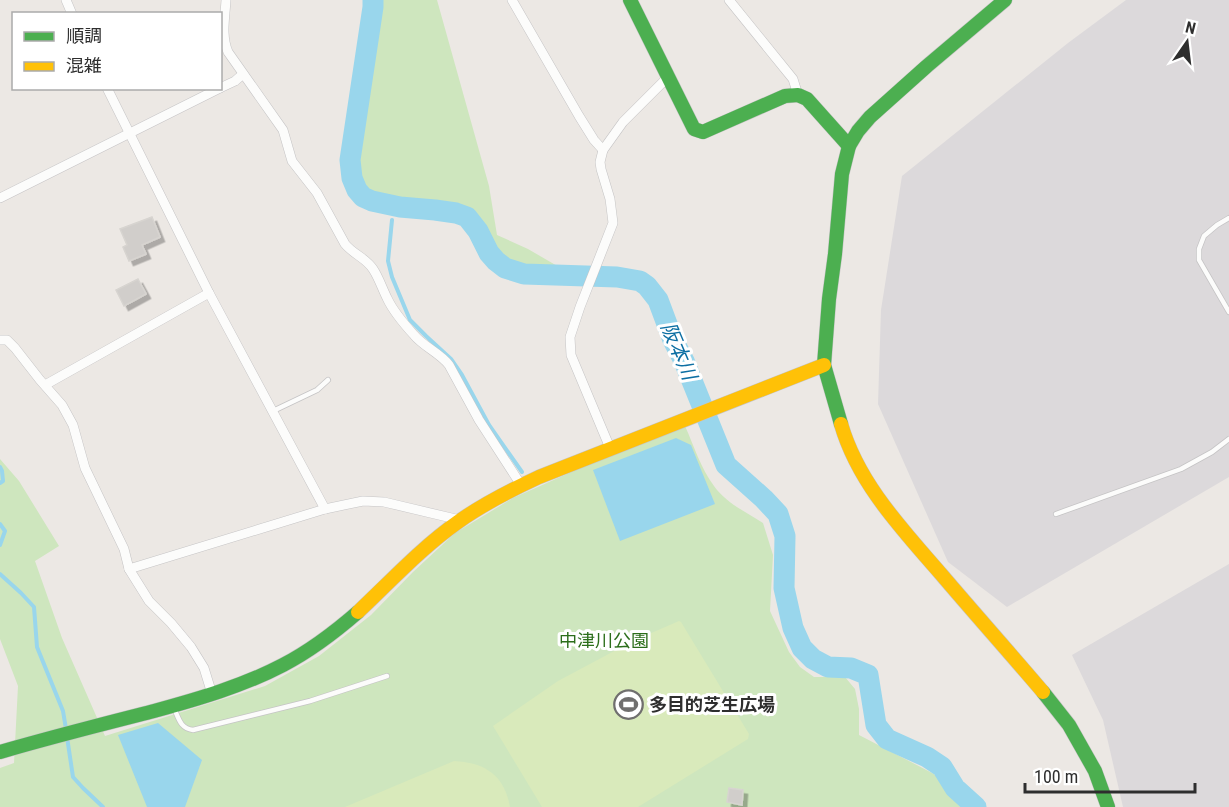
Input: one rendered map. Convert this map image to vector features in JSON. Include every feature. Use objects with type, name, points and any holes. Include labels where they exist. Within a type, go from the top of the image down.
[{"type":"street","points":[[226,0],[223,39],[228,52],[283,130],[292,161],[317,193],[345,244],[371,266],[394,309],[416,338],[449,365],[479,420],[521,485]]},
{"type":"street","points":[[512,0],[579,116],[603,150]]},
{"type":"street","points":[[630,0],[694,129],[702,132],[785,96],[798,95],[807,99],[849,146]]},
{"type":"street","points":[[729,0],[793,79],[798,95]]},
{"type":"street","points":[[1005,0],[870,117],[849,146],[842,174],[824,365],[847,444],[859,469],[876,495],[921,550],[1069,725],[1095,771],[1108,807]]},
{"type":"street","points":[[222,87],[236,81],[243,74]]},
{"type":"street","points":[[610,448],[571,355],[570,337],[613,223],[614,217],[600,162],[603,150],[623,122],[668,78]]},
{"type":"street","points":[[108,90],[209,293],[325,509]]},
{"type":"street","points":[[0,198],[216,90]]},
{"type":"street","points":[[45,385],[209,293]]},
{"type":"street","points":[[0,340],[7,340],[15,348],[62,405],[73,425],[85,468],[124,549],[129,569],[149,601],[191,646],[204,668],[212,694]]},
{"type":"street","points":[[0,752],[173,706],[257,678],[295,659],[338,630],[427,547],[460,520],[496,497],[610,448],[824,365]]},
{"type":"street","points":[[129,569],[325,509],[352,503],[371,501],[394,504],[460,520]]},
{"type":"lane","points":[[1229,218],[1204,236],[1199,249],[1199,260],[1229,312]]},
{"type":"lane","points":[[273,411],[317,390],[328,380]]},
{"type":"lane","points":[[1056,514],[1181,469],[1229,440]]},
{"type":"lane","points":[[173,706],[182,726],[193,730],[309,701],[387,676]]},
{"type":"shaded area","points":[[1126,0],[1229,0],[1229,477],[1007,607],[948,562],[878,404],[881,310],[902,176],[1068,43]]},
{"type":"shaded area","points":[[1229,564],[1229,807],[1123,807],[1103,720],[1072,655]]},
{"type":"green space","points":[[377,0],[437,0],[489,186],[497,235],[559,267],[532,267],[497,257],[471,214],[409,203],[371,193],[353,164]]},
{"type":"green space","name":"中津川公園","points":[[685,426],[701,465],[714,486],[730,502],[763,523],[773,555],[770,611],[789,652],[800,667],[814,677],[845,677],[855,689],[859,709],[859,735],[934,774],[965,807],[0,807],[0,768],[14,763],[18,686],[0,639],[0,459],[19,481],[59,546],[35,561],[62,638],[105,736],[265,686],[319,656],[371,615],[455,533],[513,498]]},
{"type":"green space","name":"多目的芝生広場","points":[[679,621],[749,734],[748,739],[638,807],[542,807],[493,726],[558,681],[633,641]]},
{"type":"green space","points":[[454,761],[475,765],[492,773],[503,787],[510,807],[345,807]]},
{"type":"water","points":[[676,438],[691,445],[715,504],[620,541],[593,470]]},
{"type":"water","points":[[158,723],[202,760],[185,807],[147,807],[118,735]]},
{"type":"building","points":[[152,217],[160,237],[142,245],[146,254],[129,261],[123,247],[127,245],[120,229]]},
{"type":"building","points":[[138,279],[146,294],[124,306],[116,290]]},
{"type":"building","points":[[729,788],[743,790],[742,805],[727,802]]},
{"type":"waterway","name":"阪本川","points":[[373,0],[350,160],[352,178],[357,190],[363,197],[372,201],[400,207],[456,213],[467,217],[478,231],[489,253],[505,268],[524,274],[617,277],[640,281],[647,286],[658,300],[726,465],[778,514],[785,536],[784,588],[793,628],[802,648],[813,659],[828,667],[851,668],[868,675],[876,725],[887,739],[927,757],[942,767],[955,788],[976,807]]},
{"type":"waterway","name":"阪本川","points":[[390,205],[391,210]]},
{"type":"waterway","points":[[392,220],[388,261],[392,277],[410,320],[451,359],[489,425],[522,472]]},
{"type":"waterway","points":[[0,467],[3,481],[0,483]]},
{"type":"waterway","points":[[0,524],[5,531],[0,545]]},
{"type":"waterway","points":[[0,574],[34,607],[37,647],[63,711],[66,729]]},
{"type":"waterway","points":[[67,737],[73,777],[103,807]]},
{"type":"traffic: fast","points":[[630,0],[694,129],[703,132],[785,96],[798,95],[807,99],[849,146]]},
{"type":"traffic: fast","points":[[841,424],[824,365],[842,174],[849,146],[870,117],[1005,0]]},
{"type":"traffic: fast","points":[[0,752],[204,697],[236,686],[268,673],[303,654],[358,612]]},
{"type":"traffic: fast","points":[[1043,692],[1069,725],[1095,771],[1108,807]]},
{"type":"traffic: slow","points":[[358,612],[444,532],[497,498],[539,477],[824,365]]},
{"type":"traffic: slow","points":[[841,424],[858,466],[883,504],[911,540],[1043,692]]},
{"type":"place","name":"多目的芝生広場","points":[[628,704]]}]
